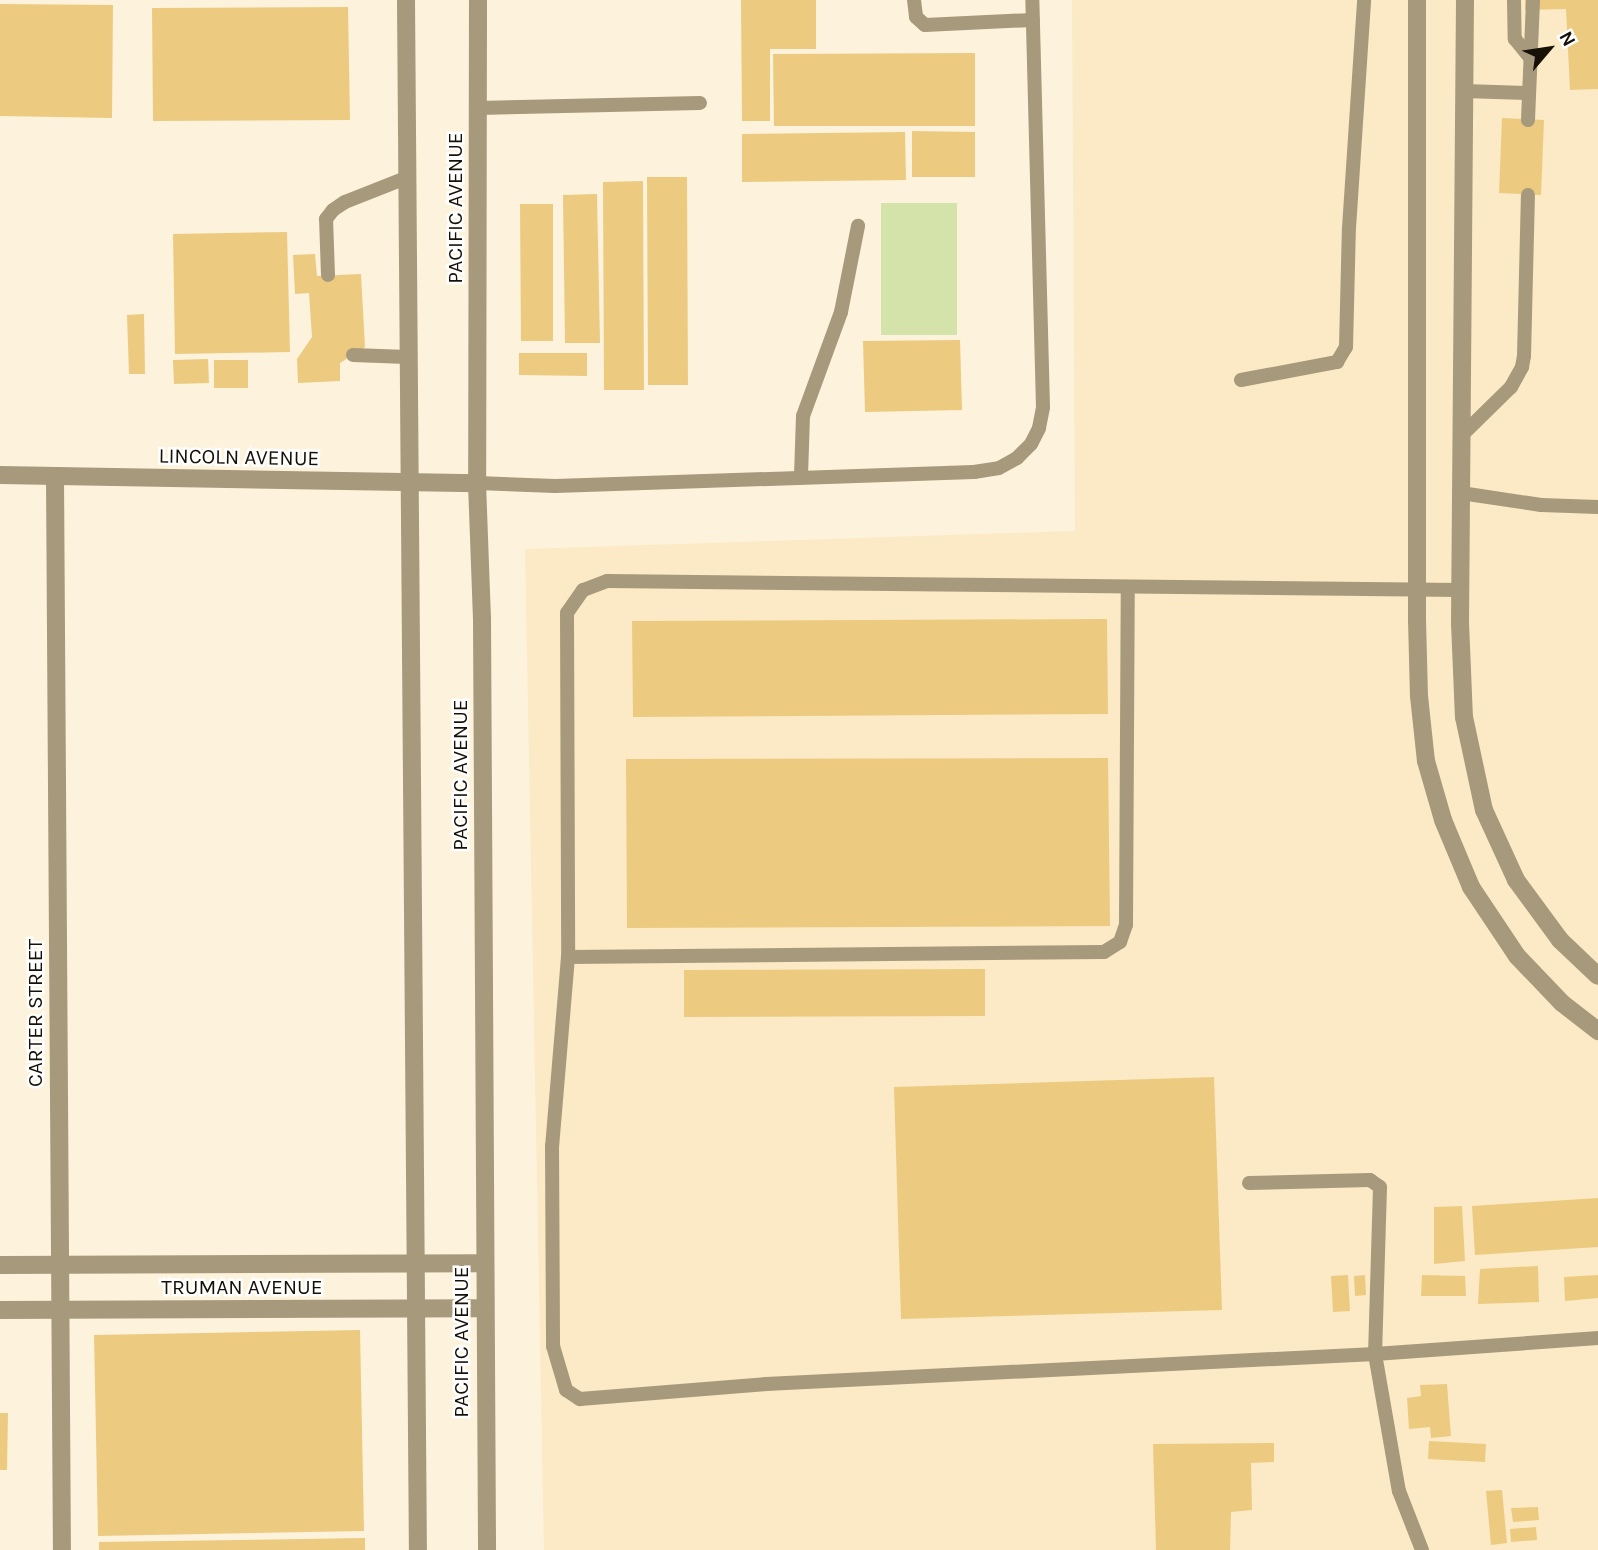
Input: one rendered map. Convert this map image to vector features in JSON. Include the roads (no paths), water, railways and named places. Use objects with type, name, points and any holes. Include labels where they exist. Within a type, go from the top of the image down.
[{"type":"street","points":[[406,0],[407,482],[418,1550]]},
{"type":"street","name":"PACIFIC AVENUE","points":[[478,0],[477,483],[482,619],[487,1550]]},
{"type":"street","points":[[1417,0],[1419,696],[1426,761],[1443,820],[1471,887],[1517,956],[1562,1003],[1598,1031]]},
{"type":"street","points":[[1465,0],[1461,436],[1464,717],[1484,810],[1516,880],[1560,940],[1598,976]]},
{"type":"street","name":"LINCOLN AVENUE","points":[[0,475],[477,483]]},
{"type":"street","name":"CARTER STREET","points":[[55,477],[62,1550]]},
{"type":"street","name":"TRUMAN AVENUE","points":[[0,1265],[484,1263]]},
{"type":"street","name":"TRUMAN AVENUE","points":[[0,1310],[484,1308]]},
{"type":"lane","points":[[914,0],[916,18],[925,25],[1033,20]]},
{"type":"lane","points":[[477,483],[555,486],[974,472],[999,468],[1017,458],[1031,444],[1039,428],[1043,407],[1032,0]]},
{"type":"lane","points":[[1241,380],[1336,362],[1346,347],[1349,228],[1364,0]]},
{"type":"lane","points":[[1514,0],[1515,39],[1531,59]]},
{"type":"lane","points":[[1528,120],[1533,0]]},
{"type":"lane","points":[[1464,90],[1529,93]]},
{"type":"lane","points":[[478,108],[700,103]]},
{"type":"lane","points":[[328,275],[326,219],[333,210],[345,202],[406,178]]},
{"type":"lane","points":[[1461,436],[1511,387],[1522,367],[1528,195]]},
{"type":"lane","points":[[801,476],[803,416],[841,312],[858,226]]},
{"type":"lane","points":[[353,355],[407,357]]},
{"type":"lane","points":[[1461,493],[1541,505],[1598,507]]},
{"type":"lane","points":[[1461,590],[607,580],[583,590],[567,612],[568,957],[552,1146],[553,1346],[566,1390],[580,1399],[766,1384],[1375,1354],[1598,1338]]},
{"type":"lane","points":[[568,957],[1104,952],[1120,942],[1126,925],[1128,587]]},
{"type":"lane","points":[[1249,1183],[1370,1180],[1380,1187],[1375,1354],[1399,1491],[1422,1550]]}]
